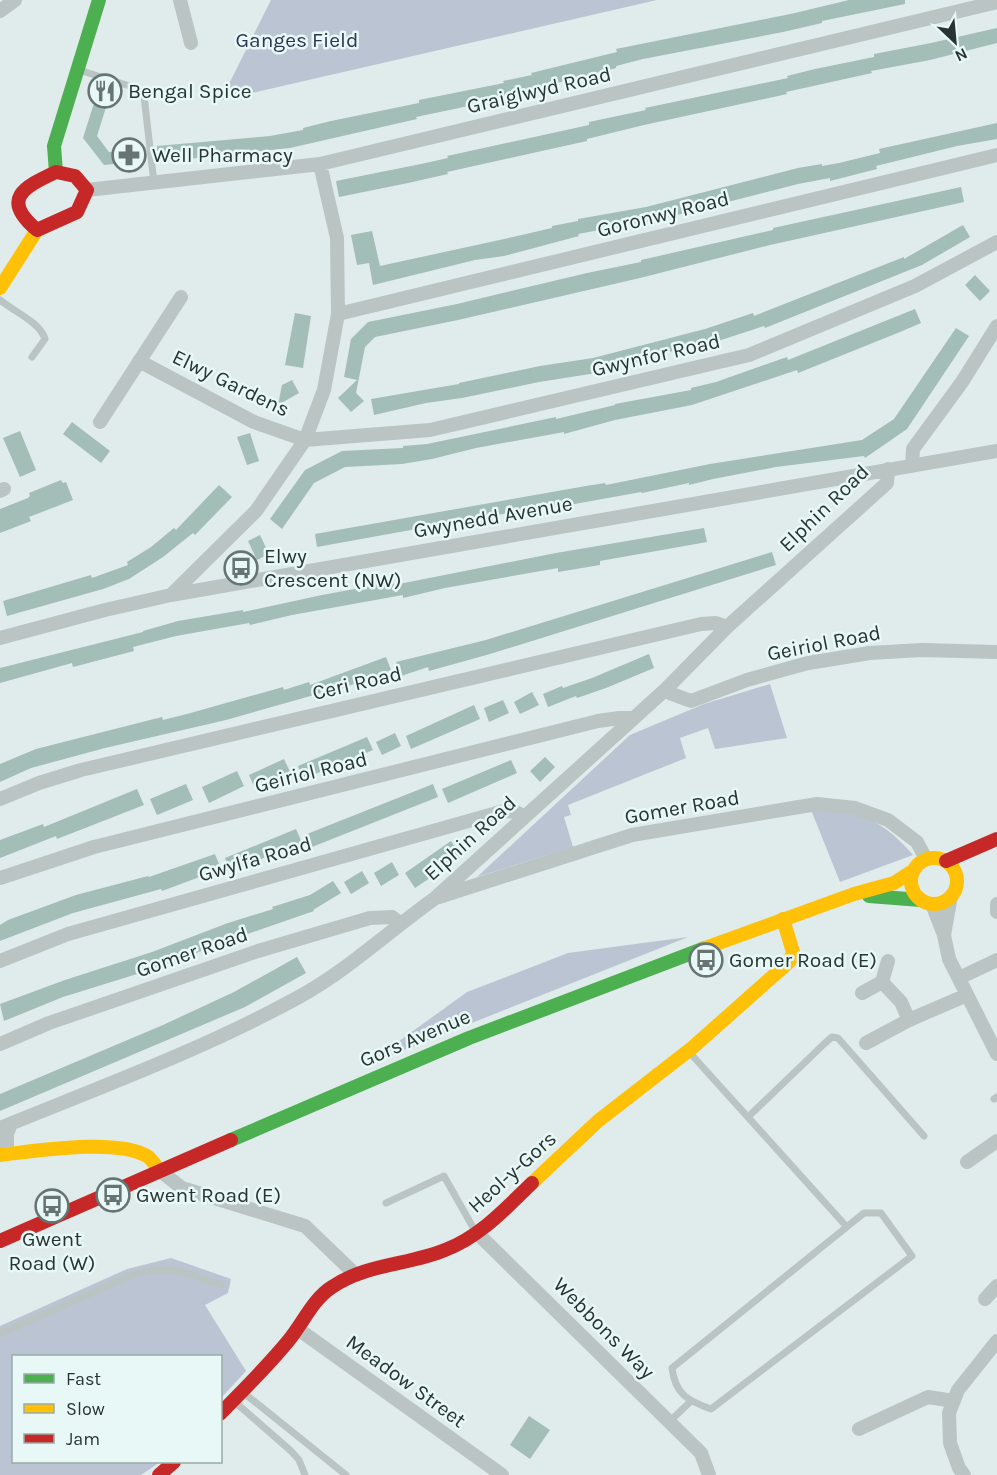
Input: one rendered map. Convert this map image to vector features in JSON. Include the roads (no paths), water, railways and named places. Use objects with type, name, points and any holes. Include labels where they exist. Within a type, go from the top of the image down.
[{"type":"street","points":[[0,10],[15,0]]},
{"type":"street","points":[[56,172],[54,146],[99,0]]},
{"type":"street","points":[[180,0],[191,43]]},
{"type":"street","name":"Graiglwyd Road","points":[[87,190],[320,164],[997,2]]},
{"type":"street","name":"Goronwy Road","points":[[338,314],[997,155]]},
{"type":"street","points":[[171,595],[256,511],[305,440],[324,390],[338,314],[337,238],[320,164]]},
{"type":"street","points":[[0,288],[37,230],[77,212],[87,190],[75,176],[56,172],[12,197],[25,221],[37,230]]},
{"type":"street","name":"Gwynfor Road","points":[[305,440],[430,430],[749,355],[915,286],[997,242]]},
{"type":"street","name":"Elwy Gardens","points":[[100,422],[181,297]]},
{"type":"street","points":[[912,466],[913,449],[962,382],[997,326]]},
{"type":"street","name":"Elwy Gardens","points":[[139,361],[254,422],[305,440]]},
{"type":"street","name":"Gwynedd Avenue","points":[[0,638],[171,595],[888,469],[997,452]]},
{"type":"street","name":"Elphin Road","points":[[5,1126],[249,1023],[289,1002],[350,963],[434,899],[666,689],[727,627],[887,483],[888,469]]},
{"type":"street","name":"Ceri Road","points":[[0,799],[39,783],[81,770],[567,654],[701,624],[716,623],[727,627]]},
{"type":"street","name":"Geiriol Road","points":[[666,689],[672,694],[691,701],[747,680],[818,661],[870,653],[922,650],[997,652]]},
{"type":"street","name":"Geiriol Road","points":[[0,878],[94,848],[597,721],[634,718]]},
{"type":"street","name":"Gomer Road","points":[[434,899],[632,836],[817,804],[855,808],[888,820],[917,842],[926,859]]},
{"type":"street","name":"Gwylfa Road","points":[[0,961],[68,934],[504,811],[516,812],[524,817]]},
{"type":"street","points":[[946,861],[994,840]]},
{"type":"street","points":[[926,902],[944,901],[994,840]]},
{"type":"street","points":[[944,935],[954,890],[955,872],[946,861],[937,858],[926,859],[914,870],[911,885],[915,894],[926,902],[944,935],[949,959],[996,1048]]},
{"type":"street","name":"Gors Avenue","points":[[0,1241],[159,1170],[469,1038],[783,919],[854,894],[894,883],[914,870]]},
{"type":"street","name":"Gors Avenue","points":[[854,894],[926,902]]},
{"type":"street","points":[[997,904],[997,912]]},
{"type":"street","name":"Gomer Road","points":[[0,1044],[49,1023],[270,948],[370,918],[392,917],[400,923]]},
{"type":"street","name":"Heol-y-Gors","points":[[222,1412],[298,1329],[309,1310],[324,1293],[340,1281],[373,1269],[434,1256],[455,1247],[477,1233],[597,1122],[689,1051],[790,961],[793,952],[783,919]]},
{"type":"street","points":[[862,993],[882,982],[888,960]]},
{"type":"street","points":[[958,978],[997,960]]},
{"type":"street","points":[[882,982],[901,1002],[909,1020]]},
{"type":"street","points":[[866,1043],[909,1020],[967,995]]},
{"type":"street","points":[[5,1126],[7,1134],[3,1154],[78,1147],[124,1149],[148,1156],[159,1170],[182,1188],[304,1226],[356,1275]]},
{"type":"street","points":[[967,1162],[997,1141]]},
{"type":"street","name":"Webbons Way","points":[[477,1233],[701,1454],[709,1475]]},
{"type":"street","points":[[985,1299],[996,1288]]},
{"type":"street","name":"Meadow Street","points":[[298,1329],[502,1475]]},
{"type":"street","points":[[958,1472],[950,1443],[949,1413],[958,1390],[997,1341]]},
{"type":"street","points":[[859,1429],[875,1414],[928,1397],[954,1401]]},
{"type":"street","points":[[159,1475],[172,1463]]},
{"type":"lane","points":[[77,69],[136,88],[144,96],[154,183]]},
{"type":"lane","points":[[0,300],[37,327],[44,335],[45,339],[32,357]]},
{"type":"lane","points":[[748,1116],[832,1037],[838,1038],[924,1136]]},
{"type":"lane","points":[[689,1051],[846,1226]]},
{"type":"lane","points":[[386,1203],[444,1176],[477,1233]]},
{"type":"lane","points":[[864,1213],[881,1213],[912,1256],[711,1408],[690,1402],[674,1381],[672,1368],[846,1226],[864,1213]]},
{"type":"lane","points":[[0,1334],[132,1275],[153,1269],[172,1268],[221,1285]]},
{"type":"lane","points":[[238,1396],[299,1460],[305,1475]]},
{"type":"lane","points":[[238,1396],[346,1475]]},
{"type":"lane","points":[[669,1422],[690,1402]]},
{"type":"place","name":"Bengal Spice","points":[[105,91]]},
{"type":"place","name":"Well Pharmacy","points":[[129,155]]},
{"type":"place","name":"Elwy Crescent (NW)","points":[[241,568]]},
{"type":"place","name":"Gomer Road (E)","points":[[706,960]]},
{"type":"place","name":"Gwent Road (E)","points":[[113,1195]]},
{"type":"place","name":"Gwent Road (W)","points":[[52,1206]]},
{"type":"park label","name":"Ganges Field","points":[[297,40]]}]
